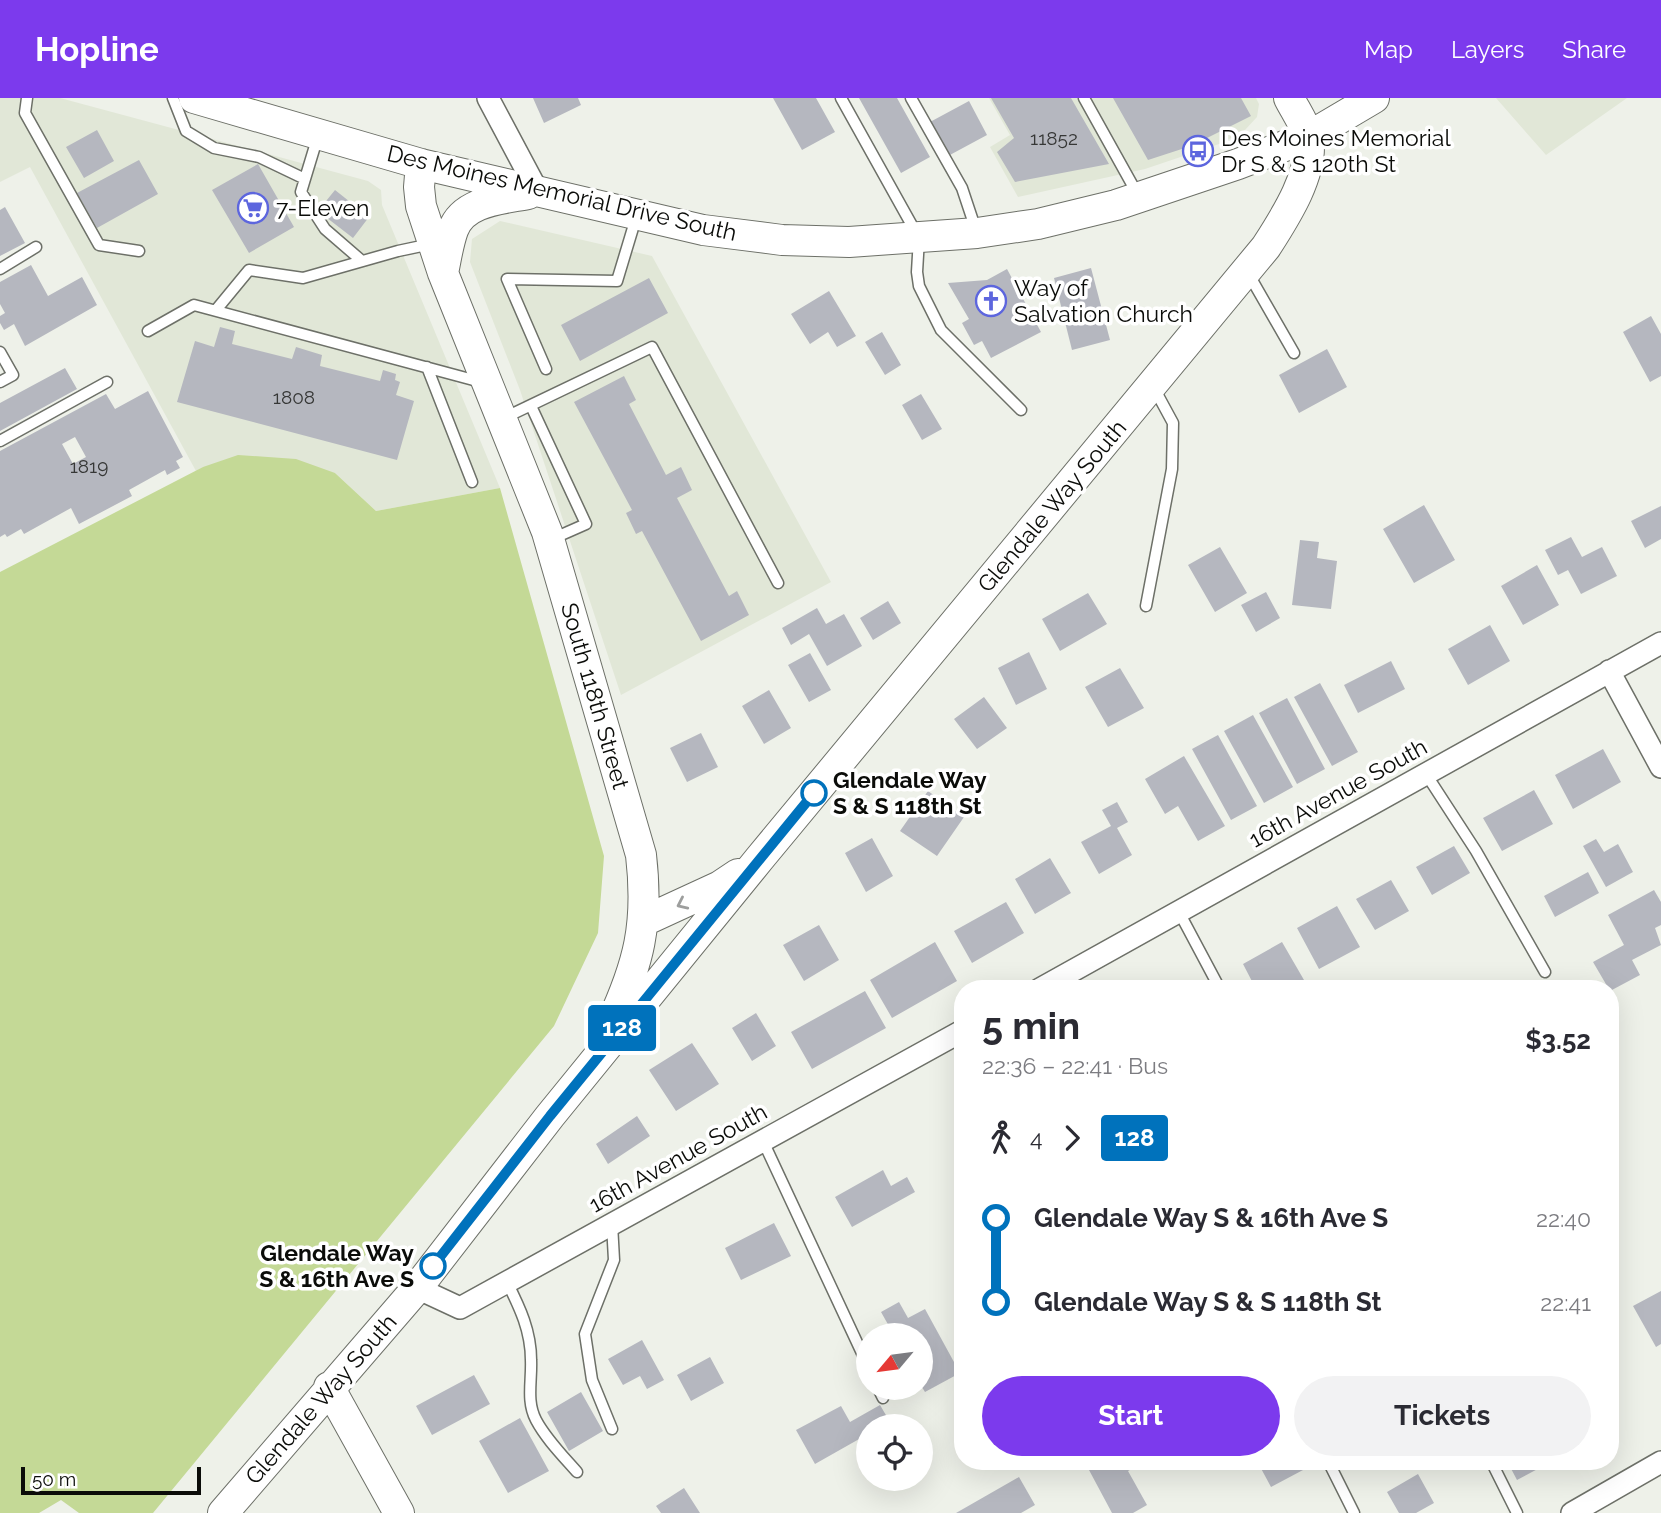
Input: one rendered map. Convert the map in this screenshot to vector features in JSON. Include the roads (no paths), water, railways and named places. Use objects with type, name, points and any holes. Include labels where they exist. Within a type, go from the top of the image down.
[{"type":"street","name":"Des Moines Memorial Drive South","points":[[194,98],[259,112],[318,134],[421,164],[703,230],[782,240],[849,242],[977,233],[1038,224],[1140,198],[1308,137],[1374,98]]},
{"type":"street","points":[[443,273],[453,228],[466,211],[488,202],[538,192],[488,98]]},
{"type":"street","points":[[1289,98],[1308,137]]},
{"type":"street","name":"Glendale Way South","points":[[223,1513],[417,1288],[550,1116],[760,858],[1266,247],[1287,214],[1308,163],[1308,137]]},
{"type":"street","name":"South 118th Street","points":[[421,164],[421,206],[443,273],[550,540],[636,836],[644,885],[644,921],[640,944],[624,997],[602,1043],[550,1116]]},
{"type":"street","name":"16th Avenue South","points":[[1056,980],[1661,643]]},
{"type":"street","points":[[1609,671],[1661,767]]},
{"type":"street","name":"Glendale Way South","points":[[644,921],[720,886],[760,858]]},
{"type":"street","name":"16th Avenue South","points":[[417,1288],[460,1308],[954,1035]]},
{"type":"street","points":[[330,1387],[399,1513]]},
{"type":"street","points":[[1572,1513],[1661,1462]]},
{"type":"lane","points":[[27,98],[25,113],[99,244],[139,251]]},
{"type":"lane","points":[[173,98],[186,131],[214,148],[259,157],[305,179]]},
{"type":"lane","points":[[841,98],[919,238],[916,272],[919,286],[941,330],[1021,410]]},
{"type":"lane","points":[[911,98],[962,188],[977,233]]},
{"type":"lane","points":[[1084,98],[1140,198]]},
{"type":"lane","points":[[318,134],[301,192],[325,229],[362,261]]},
{"type":"lane","points":[[546,369],[508,279],[617,281],[637,215]]},
{"type":"lane","points":[[216,310],[249,270],[303,278],[433,244]]},
{"type":"lane","points":[[0,269],[36,247]]},
{"type":"lane","points":[[1247,271],[1294,353]]},
{"type":"lane","points":[[148,331],[194,305],[487,383]]},
{"type":"lane","points":[[502,419],[653,347],[778,583]]},
{"type":"lane","points":[[0,352],[13,375],[0,382]]},
{"type":"lane","points":[[427,367],[472,482]]},
{"type":"lane","points":[[0,442],[107,382]]},
{"type":"lane","points":[[1146,606],[1172,469],[1173,423],[1153,385]]},
{"type":"lane","points":[[531,406],[586,524],[550,540]]},
{"type":"lane","points":[[1426,774],[1476,851],[1545,972]]},
{"type":"lane","points":[[1179,912],[1215,980]]},
{"type":"lane","points":[[763,1141],[856,1340]]},
{"type":"lane","points":[[612,1224],[614,1260],[585,1334],[592,1380],[612,1429]]},
{"type":"lane","points":[[507,1282],[528,1331],[531,1360],[529,1394],[536,1419],[577,1472]]},
{"type":"lane","points":[[1332,1470],[1354,1513]]},
{"type":"lane","points":[[1496,1470],[1517,1513]]},
{"type":"place","name":"Des Moines Memorial Dr S & S 120th St","points":[[1198,151]]},
{"type":"place","name":"7-Eleven","points":[[253,208]]},
{"type":"place","name":"Way of Salvation Church","points":[[991,301]]},
{"type":"place","name":"Glendale Way S & S 118th St","points":[[814,793]]},
{"type":"place","name":"Glendale Way S & 16th Ave S","points":[[433,1266]]}]
